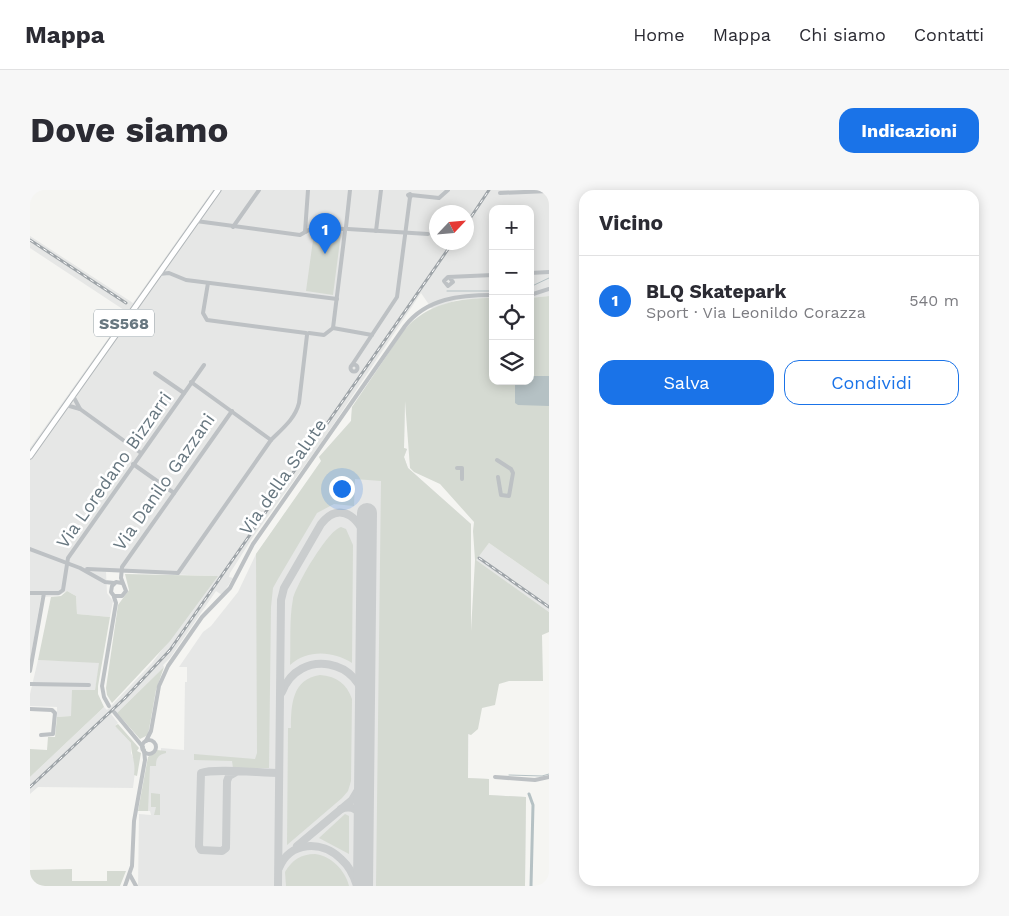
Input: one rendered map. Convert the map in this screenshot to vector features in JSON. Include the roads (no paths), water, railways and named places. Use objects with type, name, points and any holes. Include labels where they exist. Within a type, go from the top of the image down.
[{"type":"main road","name":"SS568","points":[[30,456],[64,405],[218,190]]},
{"type":"street","points":[[233,227],[259,190]]},
{"type":"street","points":[[305,232],[308,190]]},
{"type":"street","points":[[208,283],[203,313],[208,320],[324,335],[333,328],[350,190]]},
{"type":"street","points":[[376,231],[381,190]]},
{"type":"street","points":[[352,365],[397,297],[410,194],[439,198],[448,190]]},
{"type":"street","points":[[500,193],[549,191]]},
{"type":"street","points":[[196,221],[300,235],[314,227],[428,234]]},
{"type":"street","points":[[168,261],[169,267],[175,274]]},
{"type":"street","points":[[158,275],[166,272],[186,280],[337,299]]},
{"type":"street","points":[[534,273],[549,272]]},
{"type":"street","points":[[457,276],[451,286],[445,285],[444,280],[450,277],[457,276],[489,275]]},
{"type":"street","points":[[450,277],[453,281]]},
{"type":"street","points":[[534,294],[549,289]]},
{"type":"street","name":"Via della Salute","points":[[151,753],[156,747],[152,741],[151,731],[159,686],[168,666],[202,617],[230,588],[252,544],[405,326],[426,308],[445,299],[464,295],[489,295]]},
{"type":"street","points":[[333,328],[372,335]]},
{"type":"street","points":[[87,569],[178,573],[272,440],[287,426],[298,408],[307,334]]},
{"type":"street","name":"Via Loredano Bizzarri","points":[[44,593],[59,593],[63,590],[68,558],[204,365]]},
{"type":"street","name":"Via Loredano Bizzarri","points":[[155,373],[184,393]]},
{"type":"street","points":[[191,382],[272,440]]},
{"type":"street","points":[[72,394],[80,410]]},
{"type":"street","points":[[64,405],[80,410],[141,454]]},
{"type":"street","name":"Via Danilo Gazzani","points":[[121,570],[232,411]]},
{"type":"street","points":[[497,460],[512,469],[514,473],[509,496],[501,495],[498,477]]},
{"type":"street","points":[[133,464],[174,493]]},
{"type":"street","points":[[457,468],[462,468],[462,479]]},
{"type":"street","points":[[30,550],[53,558],[105,582],[122,583]]},
{"type":"street","points":[[116,603],[126,591],[120,576],[121,570]]},
{"type":"street","points":[[111,590],[120,576]]},
{"type":"street","points":[[105,582],[111,590],[116,603],[102,686],[104,697],[109,706]]},
{"type":"street","points":[[30,593],[44,593],[30,671]]},
{"type":"street","points":[[114,596],[122,596]]},
{"type":"street","points":[[30,684],[89,685]]},
{"type":"street","points":[[30,709],[52,710],[55,713],[53,734],[41,735]]},
{"type":"street","points":[[114,712],[137,740],[151,753],[145,760]]},
{"type":"street","name":"Via della Salute","points":[[144,745],[151,731]]},
{"type":"street","points":[[144,745],[152,741]]},
{"type":"street","points":[[130,874],[135,886],[126,885],[132,862],[135,813],[145,760],[144,745]]},
{"type":"street","points":[[495,777],[535,780],[549,777]]},
{"type":"waterway","points":[[534,285],[549,278]]},
{"type":"waterway","points":[[447,291],[489,291]]},
{"type":"waterway","points":[[509,775],[542,776],[549,774]]},
{"type":"waterway","points":[[529,794],[533,805],[531,886]]},
{"type":"railway","points":[[474,212],[489,190]]},
{"type":"railway","points":[[30,240],[126,303]]},
{"type":"railway","points":[[30,787],[125,698],[170,650],[447,250]]},
{"type":"railway","points":[[479,558],[549,607]]},
{"type":"place","name":"BLQ Skatepark","points":[[325,254]]}]
